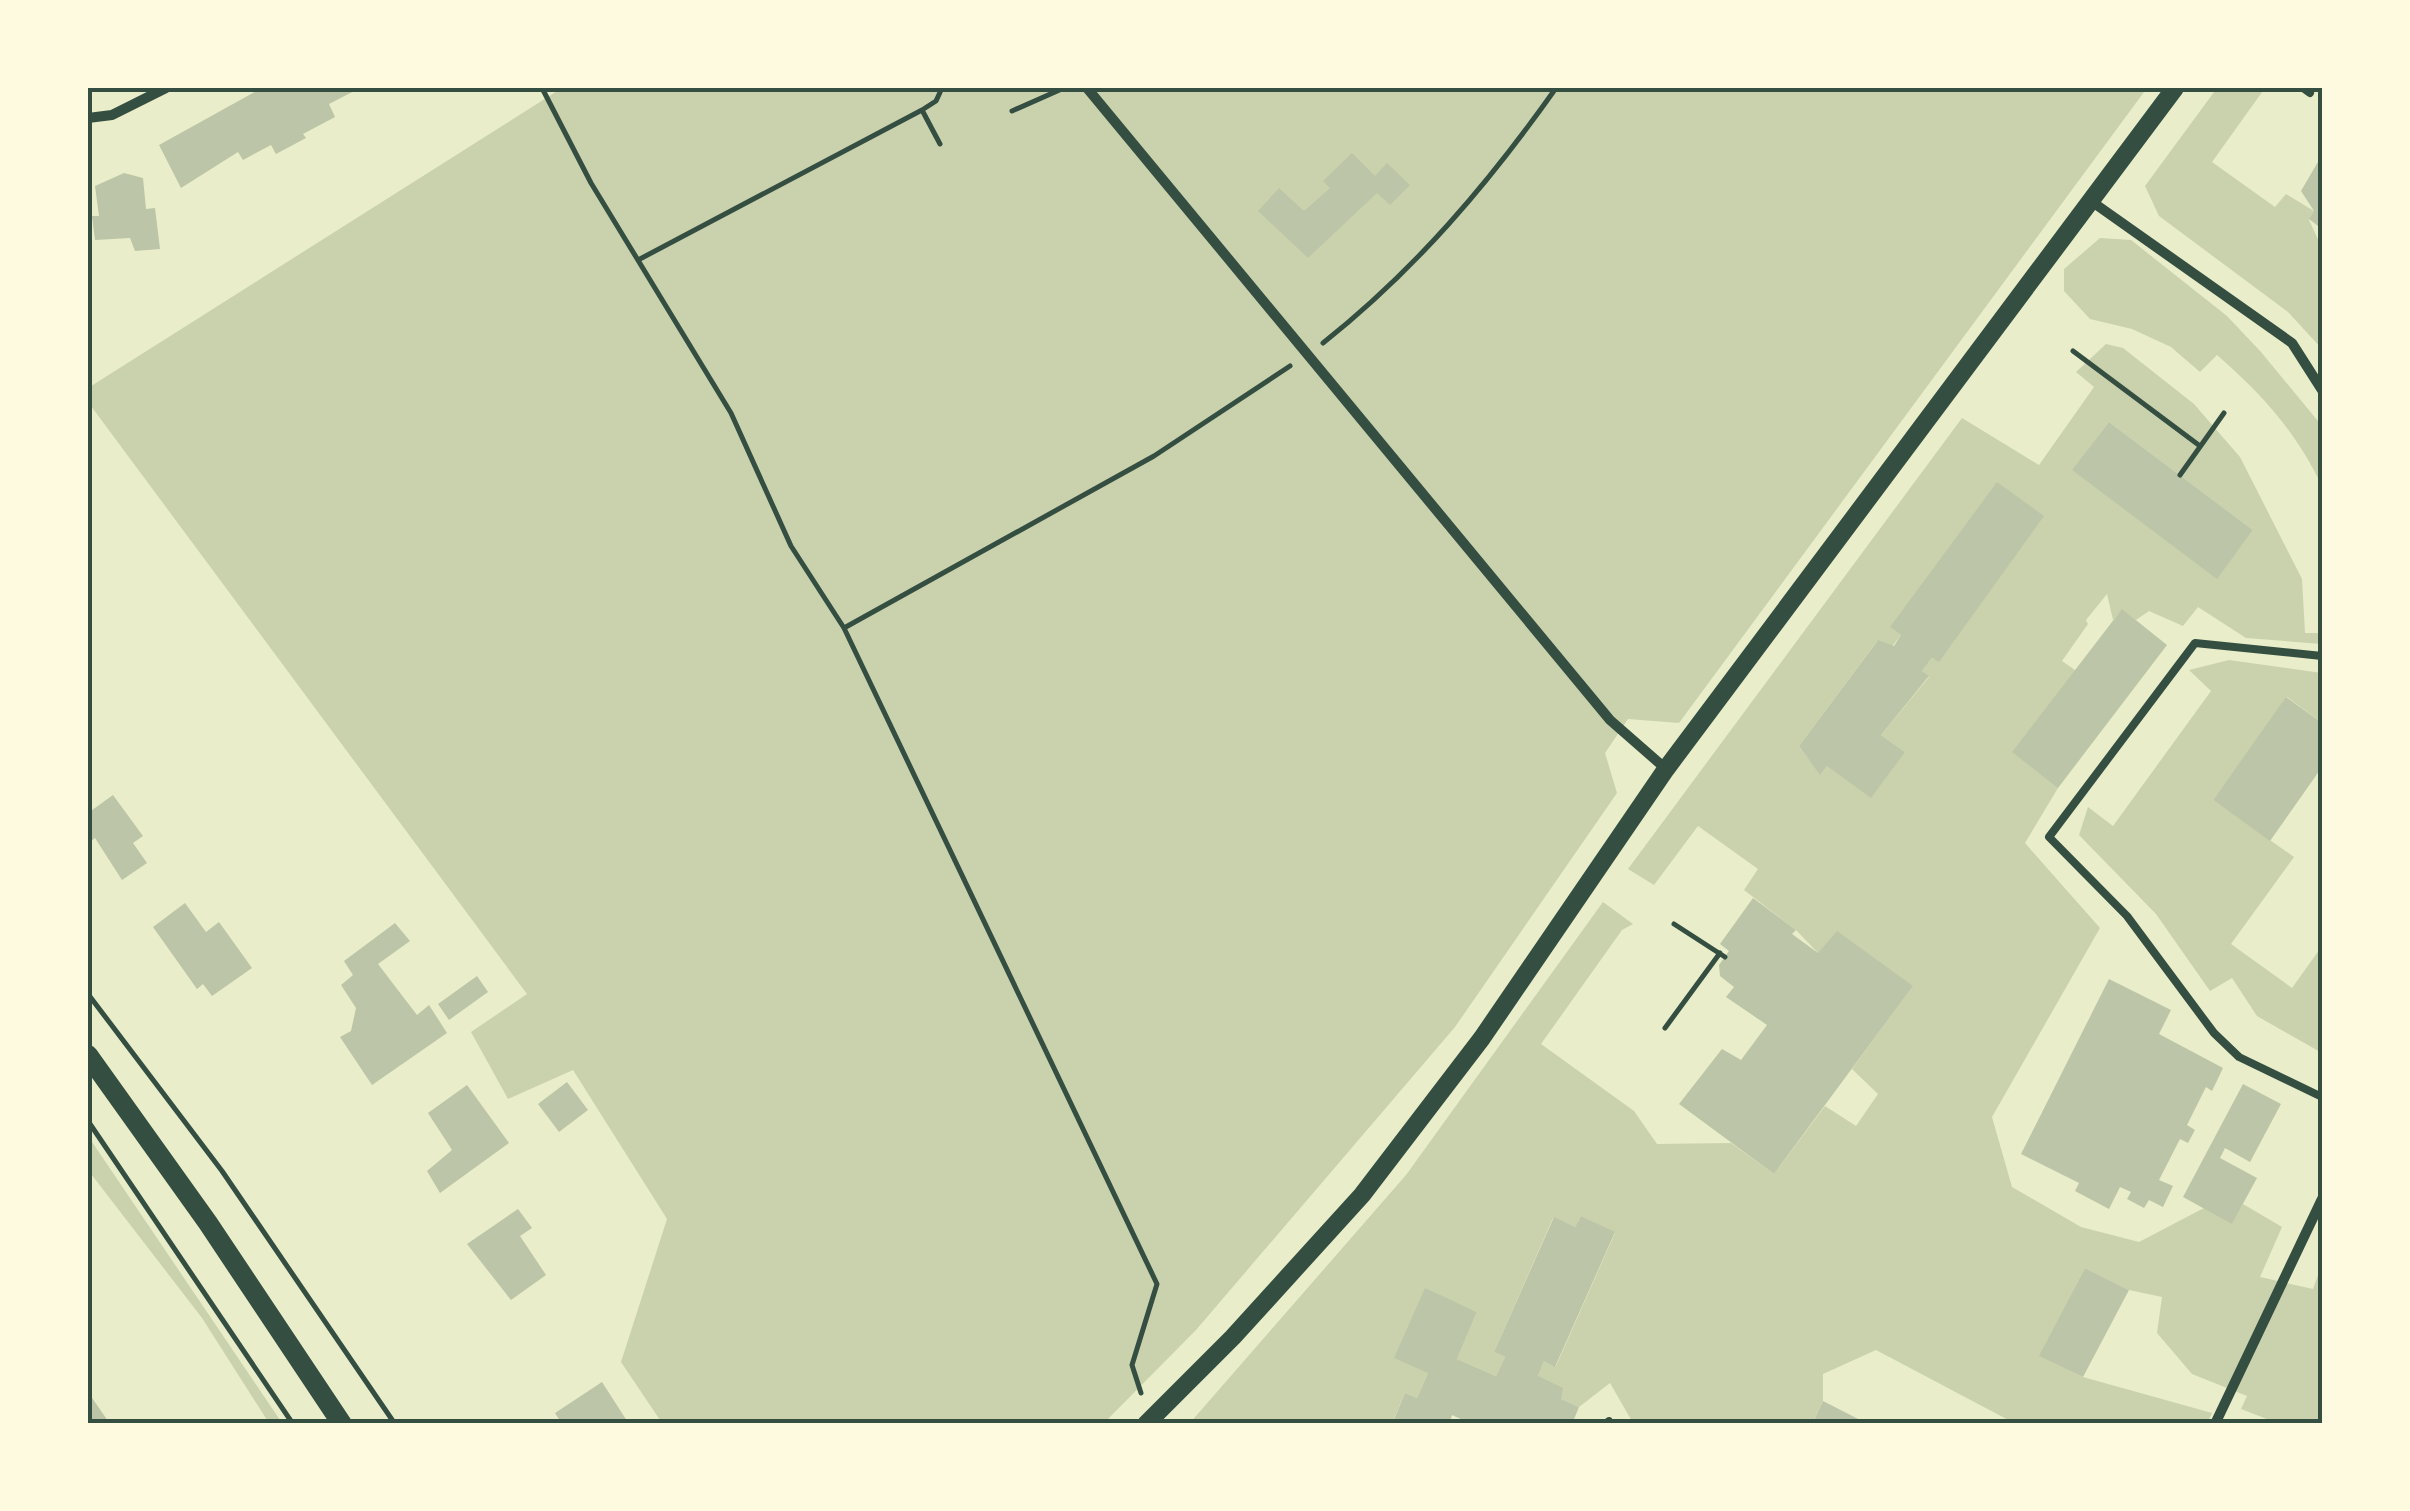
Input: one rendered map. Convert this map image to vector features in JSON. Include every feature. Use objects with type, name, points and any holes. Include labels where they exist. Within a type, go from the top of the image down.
[{"type":"main road","points":[[88,1055],[198,1209],[342,1424]]},
{"type":"street","points":[[88,118],[112,116],[166,88]]},
{"type":"street","points":[[1087,88],[1610,720],[1666,769]]},
{"type":"street","points":[[1148,1422],[1362,1195],[1482,1038],[1666,769],[2175,88]]},
{"type":"street","points":[[2091,201],[2292,343],[2322,390]]},
{"type":"street","points":[[2215,1424],[2322,1199]]},
{"type":"lane","points":[[2322,656],[2195,643],[2049,837],[2127,916],[2214,1033],[2239,1057],[2322,1096]]},
{"type":"path","points":[[542,88],[591,183],[731,414],[791,546],[844,628],[1157,1284],[1132,1365],[1148,1422]]},
{"type":"path","points":[[638,260],[922,110],[936,101],[942,88]]},
{"type":"path","points":[[1012,111],[1064,88]]},
{"type":"path","points":[[844,628],[1154,456],[1309,354],[1366,309],[1444,230],[1488,181],[1556,88]]},
{"type":"path","points":[[922,110],[940,144]]},
{"type":"path","points":[[2073,351],[2200,446]]},
{"type":"path","points":[[2180,475],[2224,413]]},
{"type":"path","points":[[1664,1028],[1722,955],[1674,924]]},
{"type":"path","points":[[88,994],[222,1172],[394,1424]]},
{"type":"path","points":[[88,1121],[292,1424]]},
{"type":"green space","points":[[562,88],[2147,88],[1679,723],[1628,719],[1605,753],[1617,793],[1455,1027],[1196,1330],[1104,1423],[662,1423],[621,1362],[667,1219],[573,1070],[508,1099],[471,1032],[527,994],[88,402],[88,388]]},
{"type":"green space","points":[[2217,88],[2265,88],[2212,162],[2275,207],[2286,194],[2314,211],[2309,220],[2322,248],[2322,349],[2288,312],[2159,216],[2145,186]]},
{"type":"green space","points":[[2100,238],[2131,240],[2227,316],[2261,352],[2322,426],[2322,486],[2277,415],[2217,355],[2200,372],[2171,347],[2132,329],[2090,319],[2064,291],[2064,269]]},
{"type":"green space","points":[[2106,344],[2123,348],[2194,404],[2240,457],[2302,579],[2305,633],[2322,633],[2322,644],[2246,638],[2198,607],[2183,626],[2149,611],[2136,620],[2122,610],[2113,620],[2107,594],[2086,620],[2088,624],[2062,661],[2075,670],[2058,788],[2025,843],[2100,928],[1992,1117],[2012,1187],[2081,1227],[2139,1242],[2204,1208],[2232,1223],[2243,1204],[2282,1227],[2260,1277],[2313,1289],[2322,1264],[2322,1423],[2277,1423],[2241,1409],[2247,1396],[2192,1374],[2157,1333],[2162,1297],[2129,1290],[2085,1268],[2040,1356],[2083,1377],[2212,1413],[2207,1423],[2014,1423],[1876,1350],[1823,1374],[1823,1401],[1812,1423],[1633,1423],[1610,1383],[1579,1407],[1561,1399],[1538,1376],[1544,1361],[1556,1366],[1615,1233],[1581,1216],[1575,1227],[1553,1218],[1494,1352],[1505,1357],[1496,1376],[1457,1359],[1477,1312],[1425,1289],[1428,1373],[1417,1398],[1405,1393],[1392,1423],[1189,1424],[1406,1175],[1603,902],[1633,924],[1622,930],[1541,1044],[1634,1111],[1657,1144],[1731,1143],[1774,1174],[1825,1106],[1856,1126],[1878,1094],[1852,1069],[1912,987],[1818,953],[1796,930],[1744,890],[1758,869],[1698,826],[1654,885],[1628,869],[1962,418],[2039,465],[2094,387],[2076,372]],"holes":[[[2109,422],[2253,530],[2217,578],[2073,470]],[[2043,516],[1939,661],[1932,658],[1922,671],[1929,677],[1881,735],[1905,752],[1827,766],[1820,774],[1799,746],[1877,641],[1891,648],[1901,635],[1891,627]]]},
{"type":"green space","points":[[2229,660],[2322,673],[2322,723],[2287,697],[2213,800],[2294,857],[2231,944],[2292,988],[2322,946],[2322,1053],[2257,1016],[2232,978],[2210,991],[2156,914],[2079,835],[2088,807],[2113,826],[2211,691],[2189,670]]},
{"type":"green space","points":[[88,1136],[282,1423],[269,1423],[202,1318],[88,1170]]},
{"type":"building","points":[[262,88],[360,88],[329,104],[335,117],[303,134],[306,138],[276,154],[271,145],[243,160],[238,152],[181,188],[159,145]]},
{"type":"building","points":[[1352,153],[1375,176],[1387,163],[1410,185],[1390,205],[1377,193],[1308,258],[1258,211],[1279,188],[1304,211],[1330,188],[1323,181]]},
{"type":"building","points":[[2322,155],[2322,229],[2309,219],[2314,211],[2301,191]]},
{"type":"building","points":[[124,173],[143,178],[146,209],[155,208],[160,249],[135,251],[130,238],[95,240],[92,216],[99,216],[95,186]]},
{"type":"building","points":[[2109,422],[2253,530],[2217,579],[2072,470]]},
{"type":"building","points":[[1997,482],[2044,516],[1939,662],[1932,658],[1922,671],[1929,676],[1881,735],[1905,752],[1871,798],[1827,766],[1820,775],[1799,746],[1878,640],[1894,646],[1901,635],[1890,627]]},
{"type":"building","points":[[2122,609],[2167,645],[2058,788],[2012,752]]},
{"type":"building","points":[[2286,697],[2322,723],[2322,767],[2270,841],[2213,800]]},
{"type":"building","points":[[113,795],[143,836],[133,843],[147,863],[122,880],[95,838],[91,841],[88,837],[88,813]]},
{"type":"building","points":[[1753,898],[1796,930],[1792,934],[1818,953],[1837,931],[1913,986],[1774,1174],[1679,1104],[1722,1049],[1741,1060],[1767,1025],[1726,997],[1734,987],[1720,976],[1719,965],[1729,951],[1720,944]]},
{"type":"building","points":[[185,903],[206,932],[219,922],[252,968],[212,996],[203,984],[197,989],[153,927]]},
{"type":"building","points":[[395,923],[410,941],[378,964],[417,1015],[429,1005],[447,1033],[372,1085],[340,1037],[351,1031],[356,1008],[341,985],[353,975],[344,961]]},
{"type":"building","points":[[477,976],[488,992],[449,1020],[438,1004]]},
{"type":"building","points":[[2109,979],[2171,1010],[2159,1034],[2223,1068],[2212,1091],[2206,1087],[2187,1125],[2195,1130],[2188,1143],[2180,1139],[2159,1180],[2173,1186],[2163,1207],[2149,1200],[2144,1208],[2127,1199],[2131,1192],[2120,1187],[2109,1209],[2075,1191],[2079,1183],[2021,1154]]},
{"type":"building","points":[[567,1082],[588,1110],[559,1132],[538,1104]]},
{"type":"building","points":[[2243,1084],[2281,1104],[2250,1162],[2225,1148],[2220,1158],[2257,1178],[2232,1224],[2183,1197]]},
{"type":"building","points":[[467,1085],[509,1143],[440,1193],[427,1171],[452,1150],[428,1113]]},
{"type":"building","points":[[518,1209],[532,1228],[520,1236],[546,1275],[511,1300],[467,1244]]},
{"type":"building","points":[[1581,1216],[1615,1232],[1555,1367],[1544,1361],[1538,1376],[1563,1388],[1561,1399],[1579,1407],[1572,1424],[1472,1424],[1452,1415],[1449,1424],[1392,1424],[1405,1393],[1417,1398],[1428,1373],[1394,1358],[1425,1288],[1477,1312],[1457,1359],[1496,1376],[1505,1357],[1494,1352],[1554,1217],[1575,1227]]},
{"type":"building","points":[[2085,1268],[2129,1290],[2083,1377],[2039,1356]]},
{"type":"building","points":[[602,1382],[629,1424],[562,1424],[555,1413]]},
{"type":"building","points":[[88,1392],[108,1421],[104,1424],[88,1424]]},
{"type":"building","points":[[1823,1401],[1868,1424],[1812,1424]]}]
